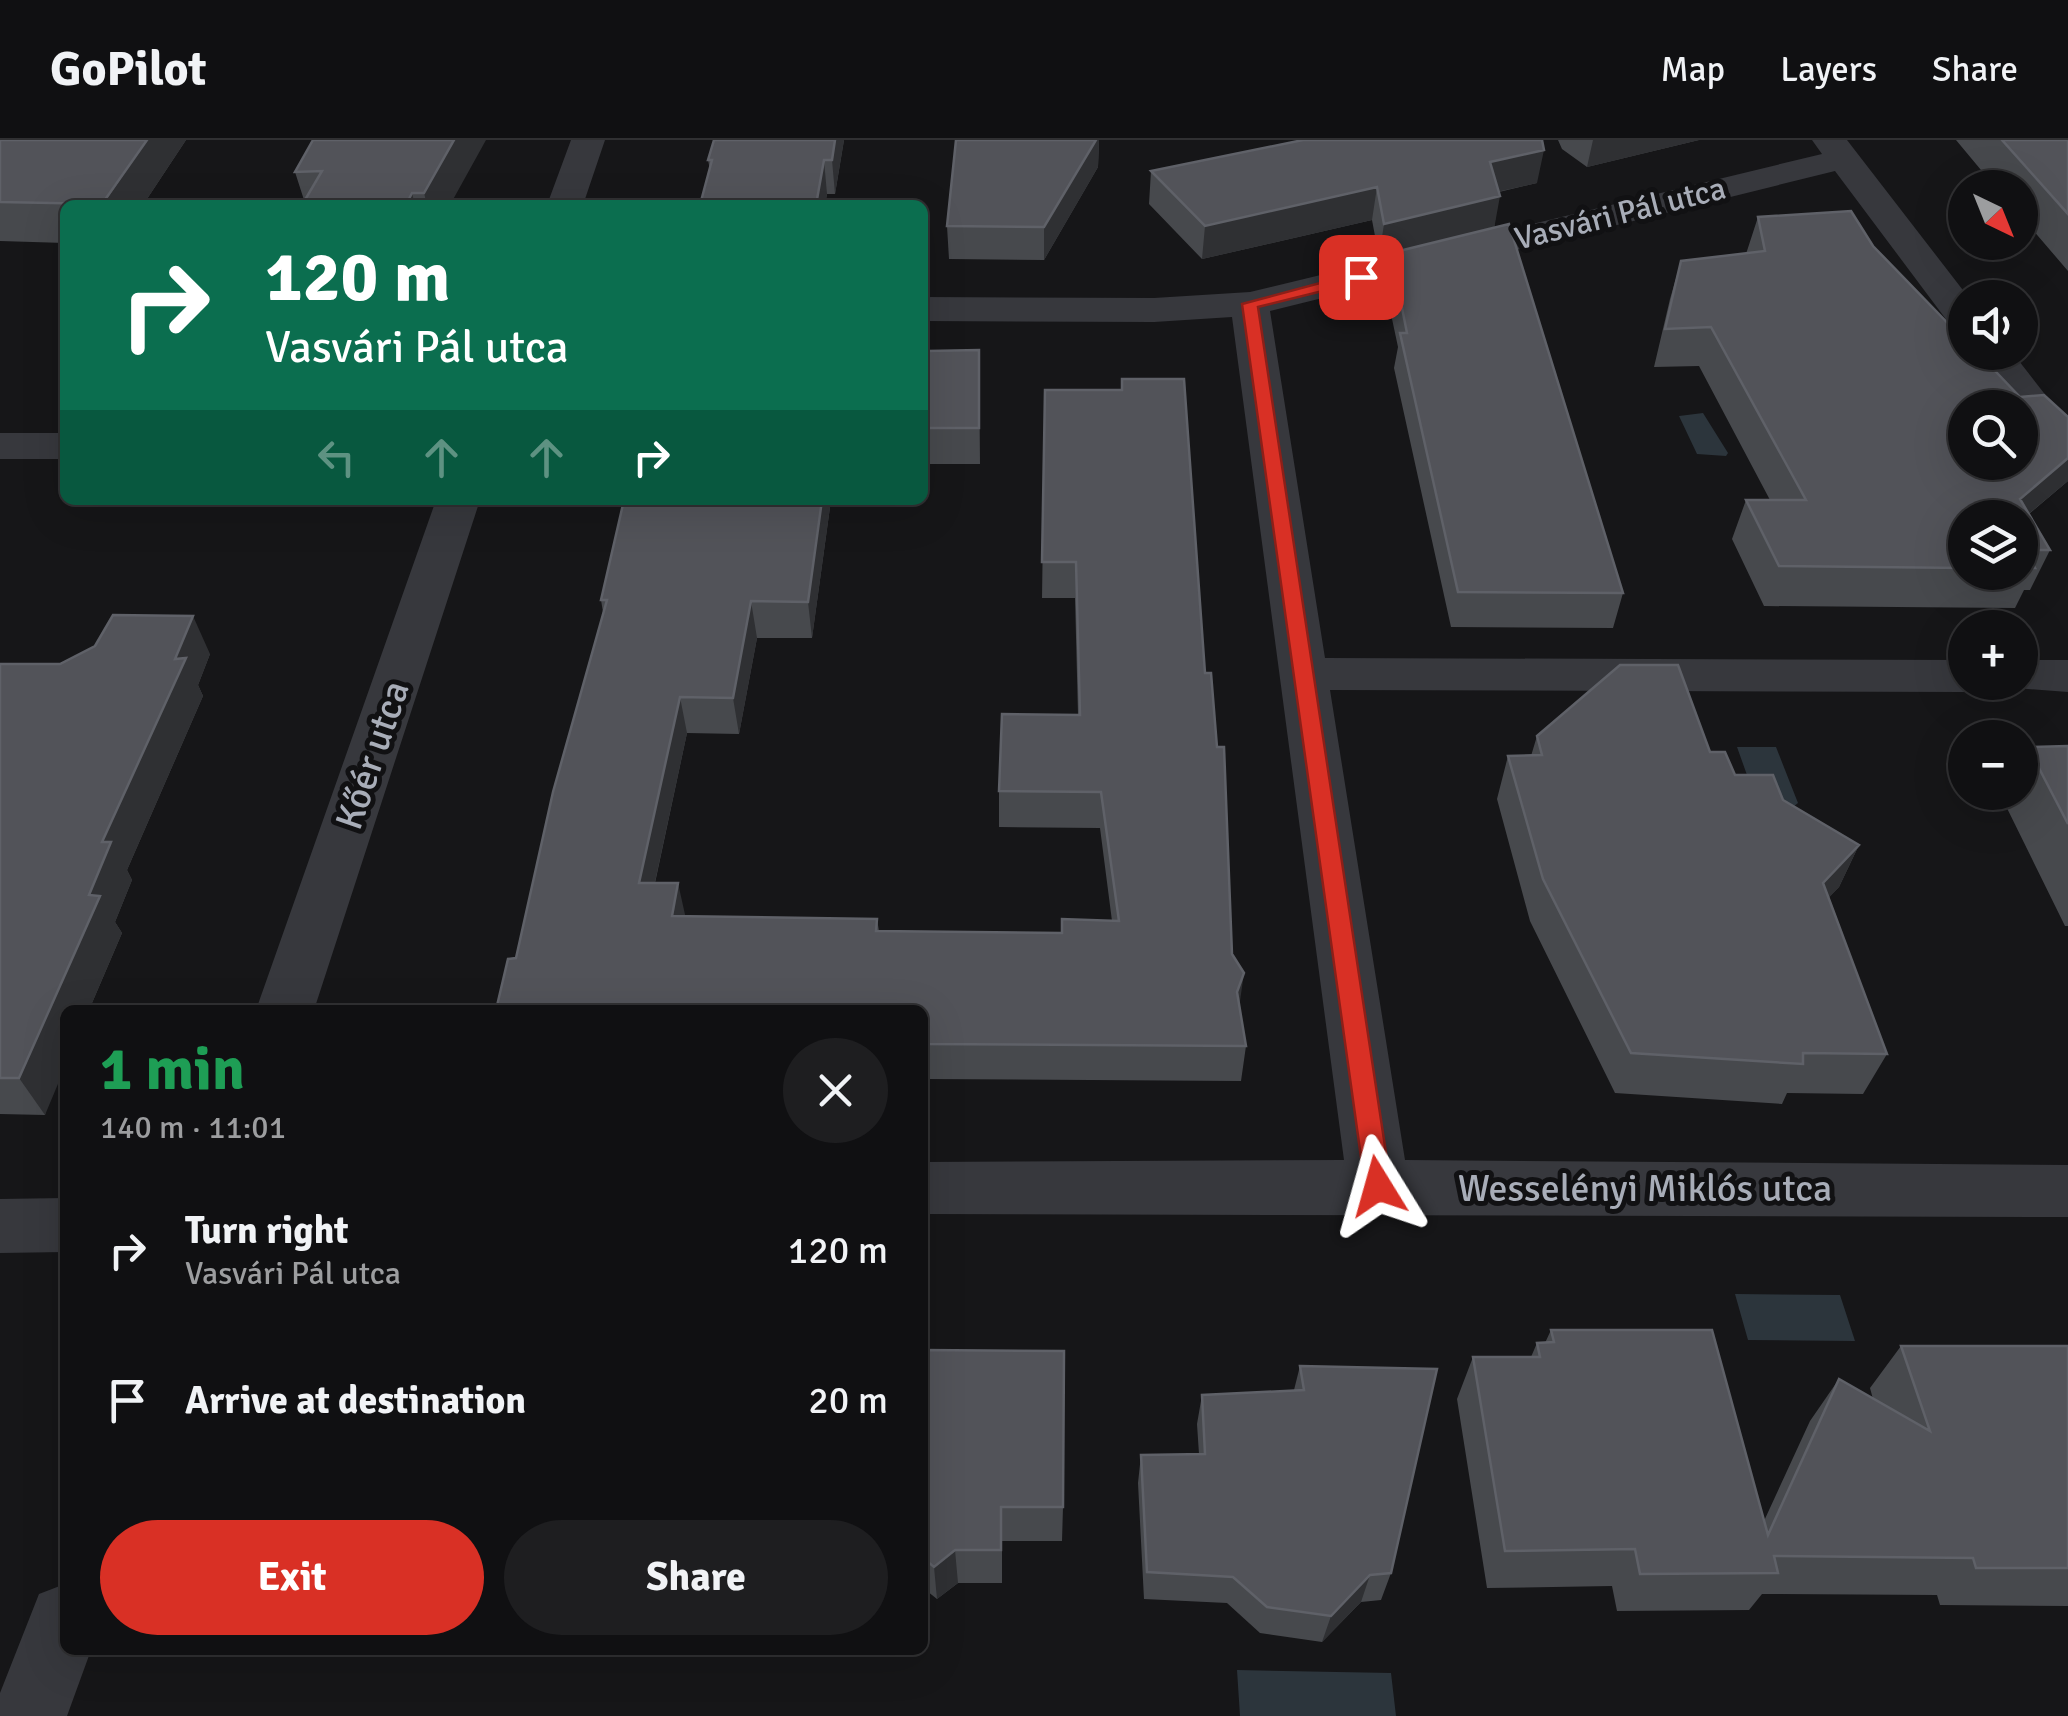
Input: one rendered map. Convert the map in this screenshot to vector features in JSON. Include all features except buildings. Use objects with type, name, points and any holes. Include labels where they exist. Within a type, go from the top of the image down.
[{"type":"street","points":[[567,200],[588,140]]},
{"type":"street","points":[[1836,149],[1948,296]]},
{"type":"street","name":"Vasvári Pál utca","points":[[928,309],[1154,310],[1250,304],[1836,149]]},
{"type":"street","points":[[1250,304],[1378,1186]]},
{"type":"street","points":[[2006,370],[2068,452]]},
{"type":"street","points":[[0,446],[60,446]]},
{"type":"street","name":"Kőér utca","points":[[287,1005],[456,505]]},
{"type":"street","points":[[1301,674],[1948,676]]},
{"type":"street","points":[[2038,676],[2068,676]]},
{"type":"street","name":"Wesselényi Miklós utca","points":[[928,1188],[1378,1186],[2068,1192]]},
{"type":"street","points":[[0,1226],[60,1225]]},
{"type":"street","points":[[30,1716],[60,1634]]},
{"type":"shaded area","points":[[1703,413],[1728,453],[1726,456],[1697,454],[1679,416]]},
{"type":"shaded area","points":[[1737,747],[1776,747],[1798,803],[1793,807],[1757,803]]},
{"type":"shaded area","points":[[1735,1294],[1840,1295],[1855,1341],[1748,1340]]},
{"type":"shaded area","points":[[1237,1670],[1391,1673],[1396,1716],[1240,1716]]},
{"type":"route","points":[[1361,277],[1250,304],[1378,1186]]}]
